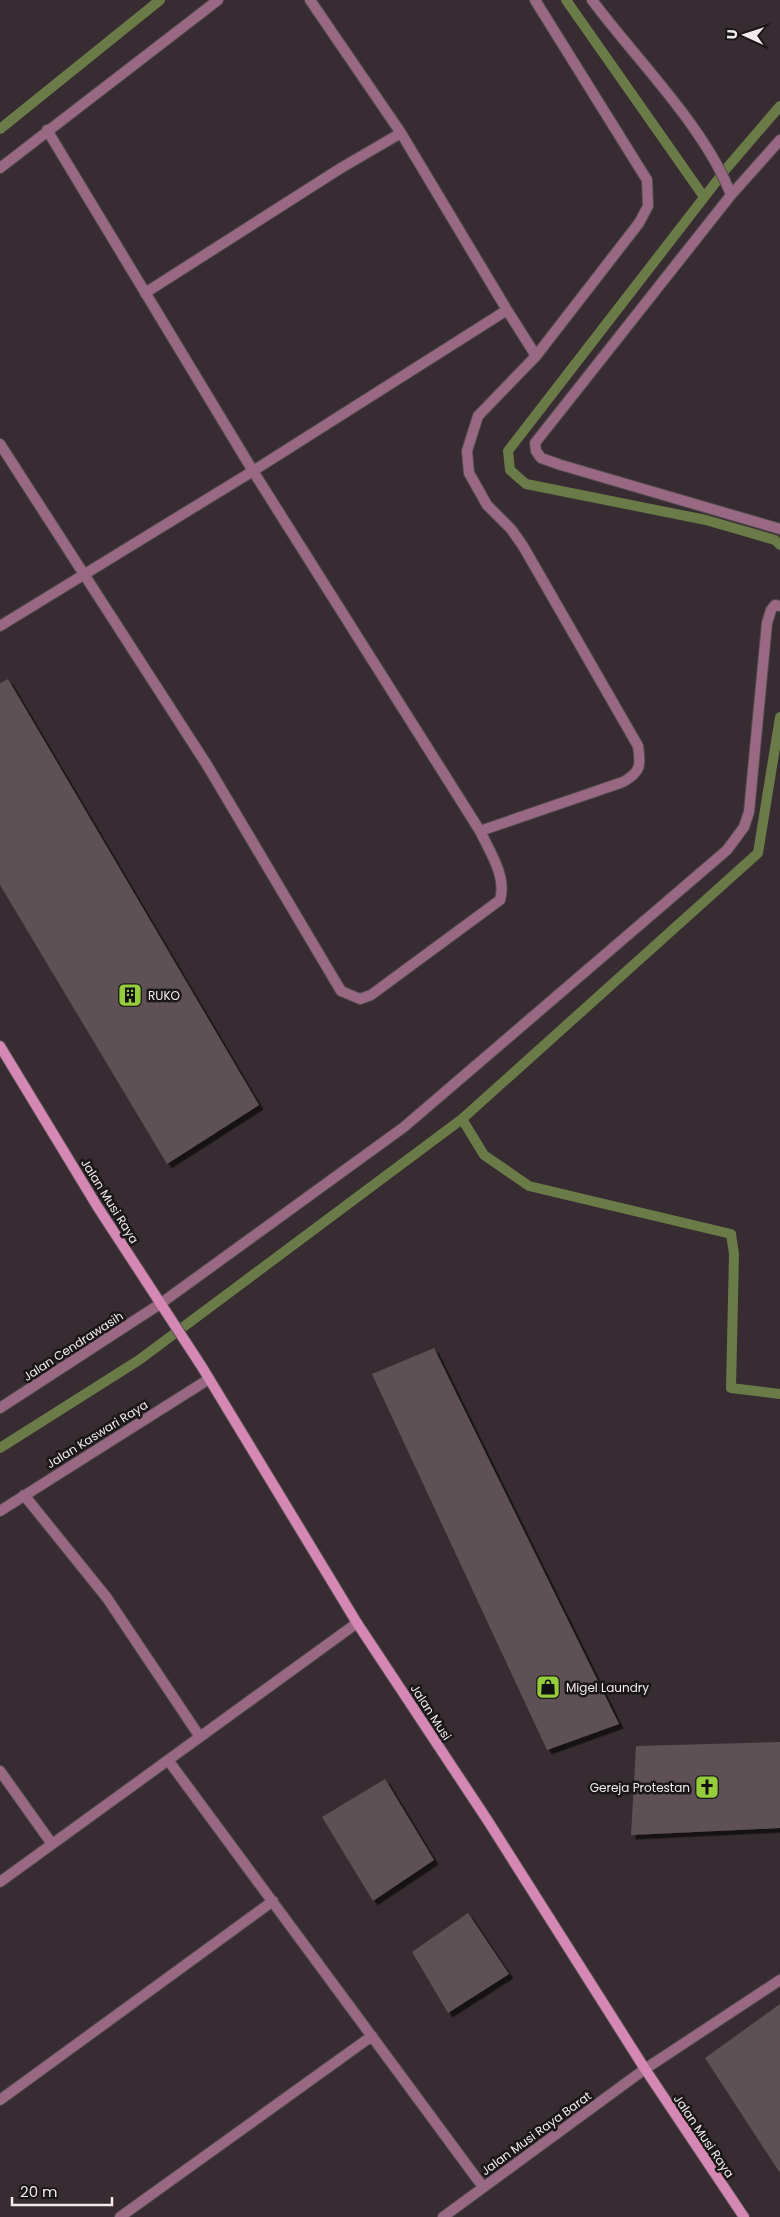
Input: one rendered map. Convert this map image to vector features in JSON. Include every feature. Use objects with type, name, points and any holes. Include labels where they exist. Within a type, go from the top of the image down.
[{"type":"street","points":[[0,168],[218,0]]},
{"type":"street","points":[[310,0],[401,133],[536,356]]},
{"type":"street","points":[[480,831],[623,782],[634,776],[640,763],[638,746],[523,546],[511,529],[487,504],[469,473],[467,451],[478,416],[536,356],[640,222],[648,206],[647,180],[535,0]]},
{"type":"street","points":[[592,0],[686,119],[707,150],[731,194]]},
{"type":"street","points":[[0,444],[207,765],[341,991],[360,999],[372,995],[500,900],[503,889],[500,875],[480,831],[253,470],[47,130]]},
{"type":"street","points":[[145,293],[341,168],[401,133]]},
{"type":"street","points":[[780,140],[731,194],[537,439],[536,451],[541,458],[561,465],[780,529]]},
{"type":"street","points":[[0,626],[507,310]]},
{"type":"street","name":"Jalan Cendrawasih","points":[[0,1408],[160,1304],[404,1127],[727,850],[744,827],[749,812],[767,623],[771,610],[778,606]]},
{"type":"street","name":"Jalan Musi Raya","points":[[0,1046],[160,1304],[202,1367]]},
{"type":"street","name":"Jalan Musi","points":[[202,1367],[357,1623],[488,1821],[644,2069]]},
{"type":"street","name":"Jalan Kaswari Raya","points":[[0,1511],[208,1379]]},
{"type":"street","points":[[24,1495],[107,1598],[200,1737]]},
{"type":"street","points":[[0,1882],[357,1623]]},
{"type":"street","points":[[168,1760],[483,2187]]},
{"type":"street","points":[[0,1771],[52,1844]]},
{"type":"street","points":[[0,2100],[273,1901]]},
{"type":"street","name":"Jalan Musi Raya Barat","points":[[443,2217],[644,2069],[780,1980]]},
{"type":"street","points":[[120,2217],[372,2036]]},
{"type":"street","name":"Jalan Musi Raya","points":[[644,2069],[744,2217]]},
{"type":"building","name":"RUKO","points":[[8,679],[259,1105],[167,1164],[0,885],[0,683]]},
{"type":"building","points":[[434,1348],[619,1724],[547,1750],[372,1374]]},
{"type":"building","name":"Gereja Protestan","points":[[780,1742],[780,1828],[631,1835],[636,1746]]},
{"type":"building","points":[[385,1779],[434,1860],[373,1901],[322,1817]]},
{"type":"building","points":[[468,1913],[509,1974],[448,2013],[412,1952]]},
{"type":"building","points":[[780,2004],[780,2173],[705,2058]]},
{"type":"waterway","points":[[0,129],[160,0]]},
{"type":"waterway","points":[[566,0],[704,197]]},
{"type":"waterway","points":[[780,106],[726,169],[508,451],[510,470],[526,484],[706,520],[775,540],[780,545]]},
{"type":"waterway","points":[[0,1448],[139,1360],[462,1119],[758,853],[780,717]]},
{"type":"waterway","points":[[462,1119],[484,1155],[529,1186],[731,1234],[734,1254],[731,1388],[780,1394]]},
{"type":"place","name":"RUKO","points":[[130,995]]},
{"type":"place","name":"Migel Laundry","points":[[548,1687]]},
{"type":"place","name":"Gereja Protestan","points":[[707,1787]]}]
